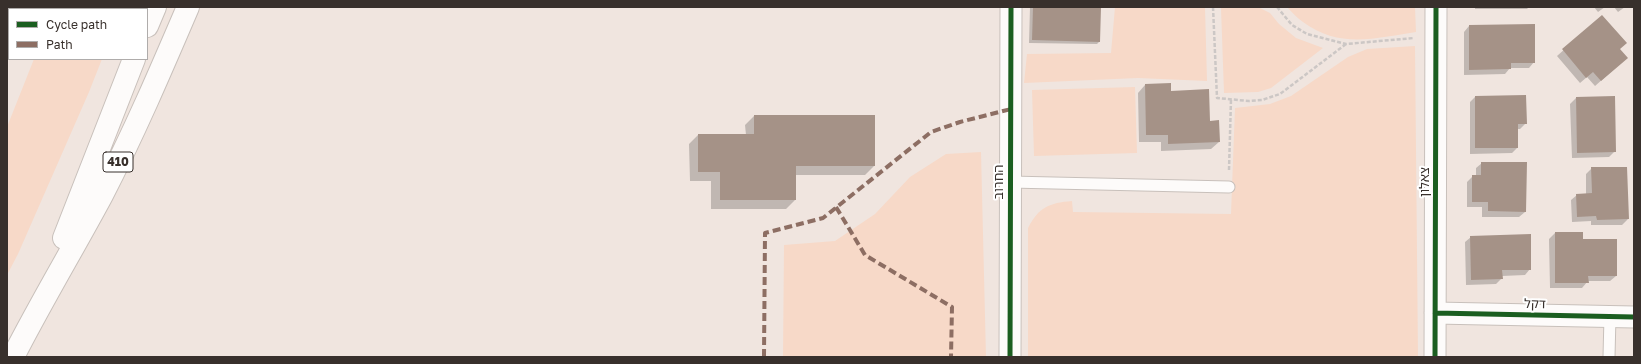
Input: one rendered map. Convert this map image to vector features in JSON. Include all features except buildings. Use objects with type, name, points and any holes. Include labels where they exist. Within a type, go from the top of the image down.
[{"type":"main road","points":[[148,23],[154,7]]},
{"type":"main road","name":"410","points":[[13,357],[36,312],[102,195],[151,95],[188,7]]},
{"type":"main road","name":"410","points":[[36,312],[134,60]]},
{"type":"street","name":"החרוב","points":[[1010,357],[1011,7]]},
{"type":"street","name":"צאלון","points":[[1435,357],[1436,7]]},
{"type":"street","name":"דקל","points":[[1435,313],[1634,317]]},
{"type":"lane","points":[[1010,182],[1229,187]]},
{"type":"lane","points":[[1609,357],[1610,316]]},
{"type":"path","points":[[1213,7],[1217,98],[1262,100],[1280,94],[1346,44]]},
{"type":"path","points":[[1277,7],[1292,25],[1307,34],[1346,44],[1436,36]]},
{"type":"path","points":[[1229,187],[1230,99]]},
{"type":"shaded area","points":[[54,7],[122,7],[122,8]]},
{"type":"shaded area","points":[[1115,7],[1205,7],[1207,81],[1138,78],[1024,83],[1027,54],[1111,53]]},
{"type":"shaded area","points":[[1258,7],[1270,13],[1279,24],[1296,38],[1323,48],[1271,88],[1258,92],[1224,93],[1221,8]]},
{"type":"shaded area","points":[[1287,7],[1415,7],[1416,32],[1372,39],[1344,39],[1330,36],[1317,30],[1297,17]]},
{"type":"shaded area","points":[[1415,46],[1418,357],[1028,357],[1028,228],[1036,215],[1051,205],[1072,201],[1073,212],[1231,214],[1235,108],[1270,104],[1291,96],[1348,57],[1367,49]]},
{"type":"shaded area","points":[[34,60],[102,60],[18,254],[7,275],[7,127]]},
{"type":"shaded area","points":[[1135,87],[1137,153],[1034,156],[1032,90]]},
{"type":"shaded area","points":[[981,152],[986,357],[783,357],[784,245],[835,241],[875,214],[910,177],[946,154]]},
{"type":"marked path","points":[[764,357],[765,233],[823,218],[931,132],[960,122],[1011,109]]},
{"type":"marked path","points":[[836,207],[865,255],[952,307],[951,357]]},
{"type":"cycle path","points":[[1010,357],[1011,7]]},
{"type":"cycle path","points":[[1435,357],[1436,7]]},
{"type":"cycle path","points":[[1435,313],[1634,317]]}]
